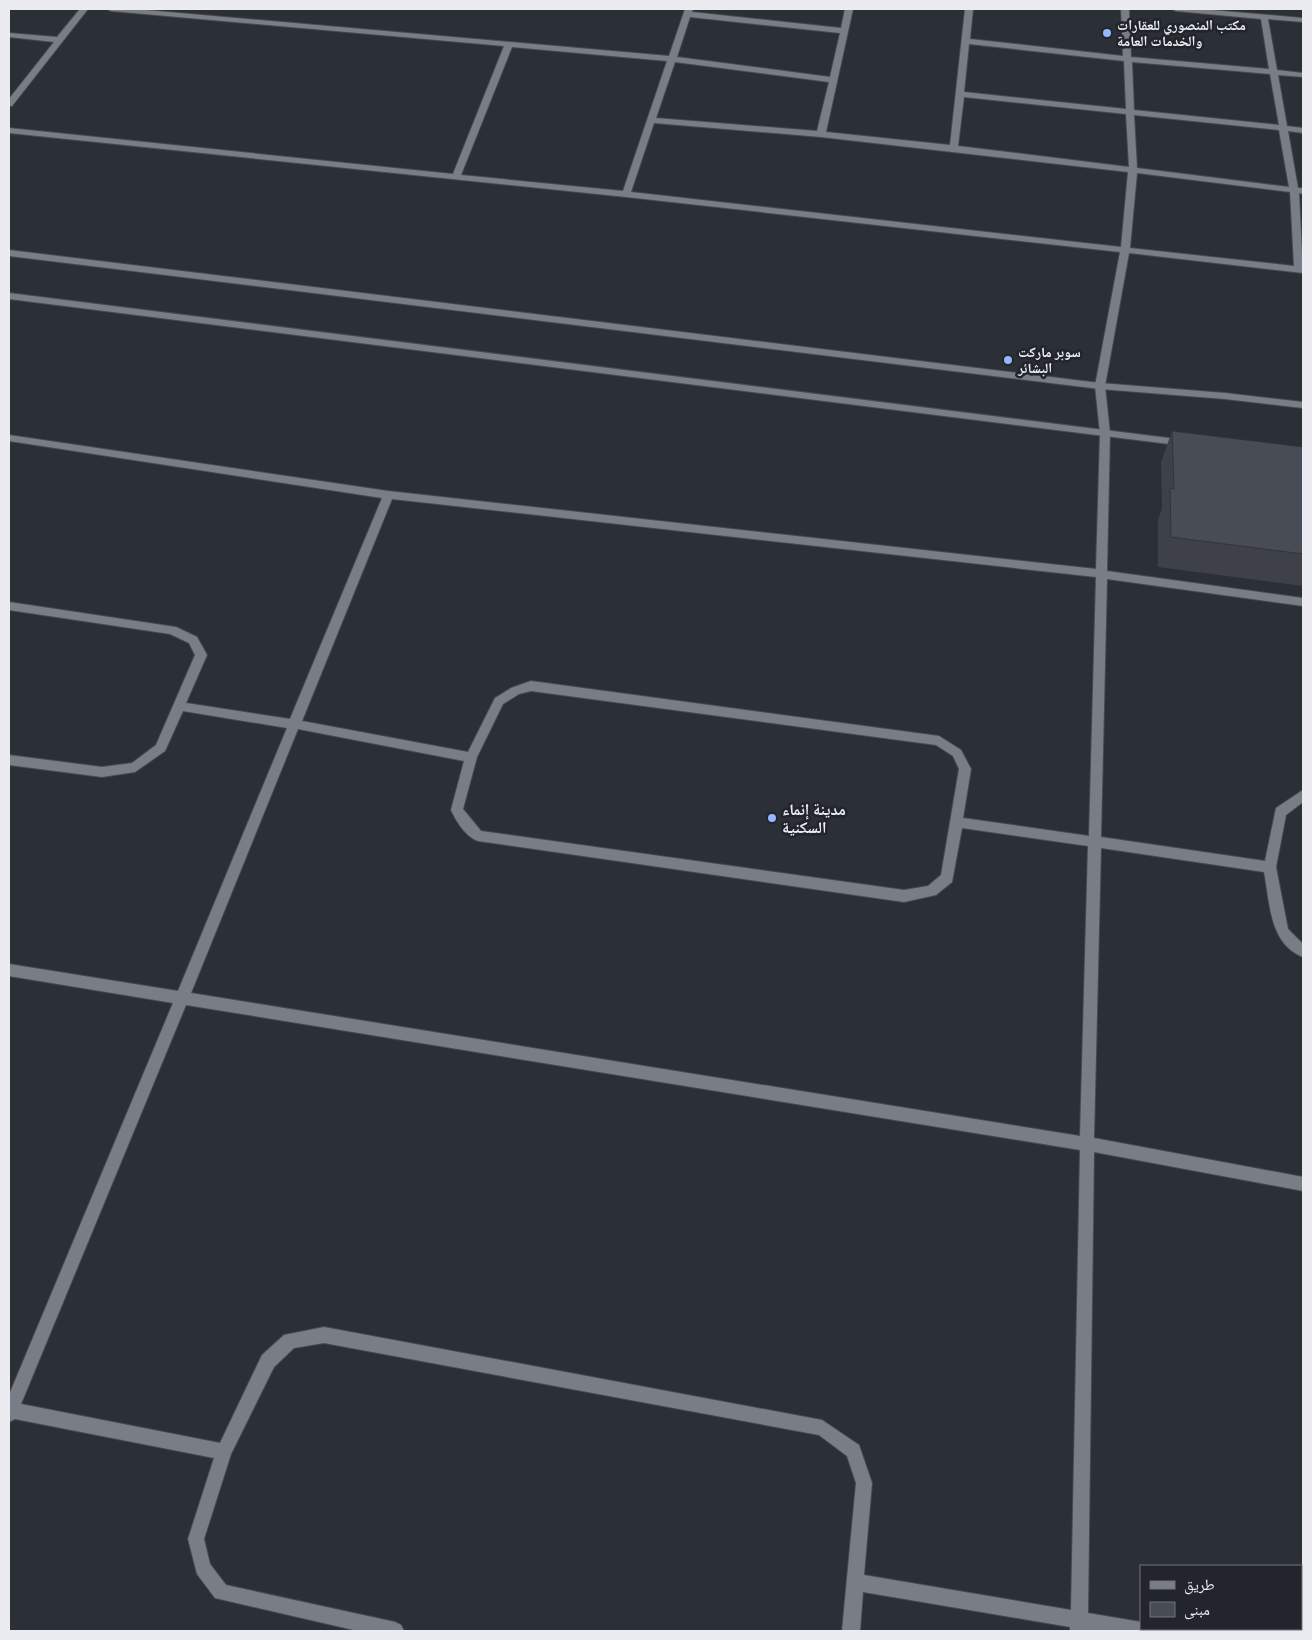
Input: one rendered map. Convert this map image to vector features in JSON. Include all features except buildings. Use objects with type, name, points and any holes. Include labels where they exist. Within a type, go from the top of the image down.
[{"type":"street","points":[[9,104],[84,9]]},
{"type":"street","points":[[110,9],[673,59],[834,80]]},
{"type":"street","points":[[821,134],[849,9]]},
{"type":"street","points":[[954,148],[968,9]]},
{"type":"street","points":[[1079,1626],[1094,841],[1105,433],[1100,386],[1126,250],[1133,169],[1125,9]]},
{"type":"street","points":[[1176,9],[1303,20]]},
{"type":"street","points":[[626,194],[689,11],[845,30]]},
{"type":"street","points":[[9,131],[626,194],[1301,269],[1299,190],[1283,128],[1264,16]]},
{"type":"street","points":[[9,35],[59,40]]},
{"type":"street","points":[[965,41],[1128,59],[1303,74]]},
{"type":"street","points":[[456,176],[509,44]]},
{"type":"street","points":[[960,94],[1303,130]]},
{"type":"street","points":[[652,120],[821,134],[954,148],[1299,190]]},
{"type":"street","points":[[9,253],[1100,386],[1226,396],[1303,405]]},
{"type":"street","points":[[9,296],[1194,444]]},
{"type":"street","points":[[9,438],[388,495],[1101,574],[1303,602]]},
{"type":"street","points":[[224,1452],[9,1411],[182,998],[388,495]]},
{"type":"street","points":[[9,606],[172,630],[193,640],[201,655],[161,748],[135,767],[102,772],[9,760]]},
{"type":"street","points":[[531,686],[939,741],[957,754],[965,769],[948,878],[931,891],[904,896],[478,836],[457,810],[471,757],[499,701],[514,691],[531,686]]},
{"type":"street","points":[[179,706],[294,724],[471,757]]},
{"type":"street","points":[[1303,796],[1280,812],[1270,867],[1282,932],[1303,951]]},
{"type":"street","points":[[956,822],[1270,867]]},
{"type":"street","points":[[9,970],[1088,1144],[1303,1184]]},
{"type":"street","points":[[394,1631],[222,1592],[204,1568],[196,1538],[224,1452],[268,1361],[290,1341],[324,1335],[822,1428],[853,1451],[864,1483],[851,1631]]},
{"type":"street","points":[[855,1582],[1079,1626],[1142,1631]]},
{"type":"place","name":"مكتب المنصوري للعقارات والخدمات العامة","points":[[1107,33]]},
{"type":"place","name":"سوبر ماركت البشائر","points":[[1008,360]]},
{"type":"place","name":"مدينة إنماء السكنية","points":[[772,818]]}]
